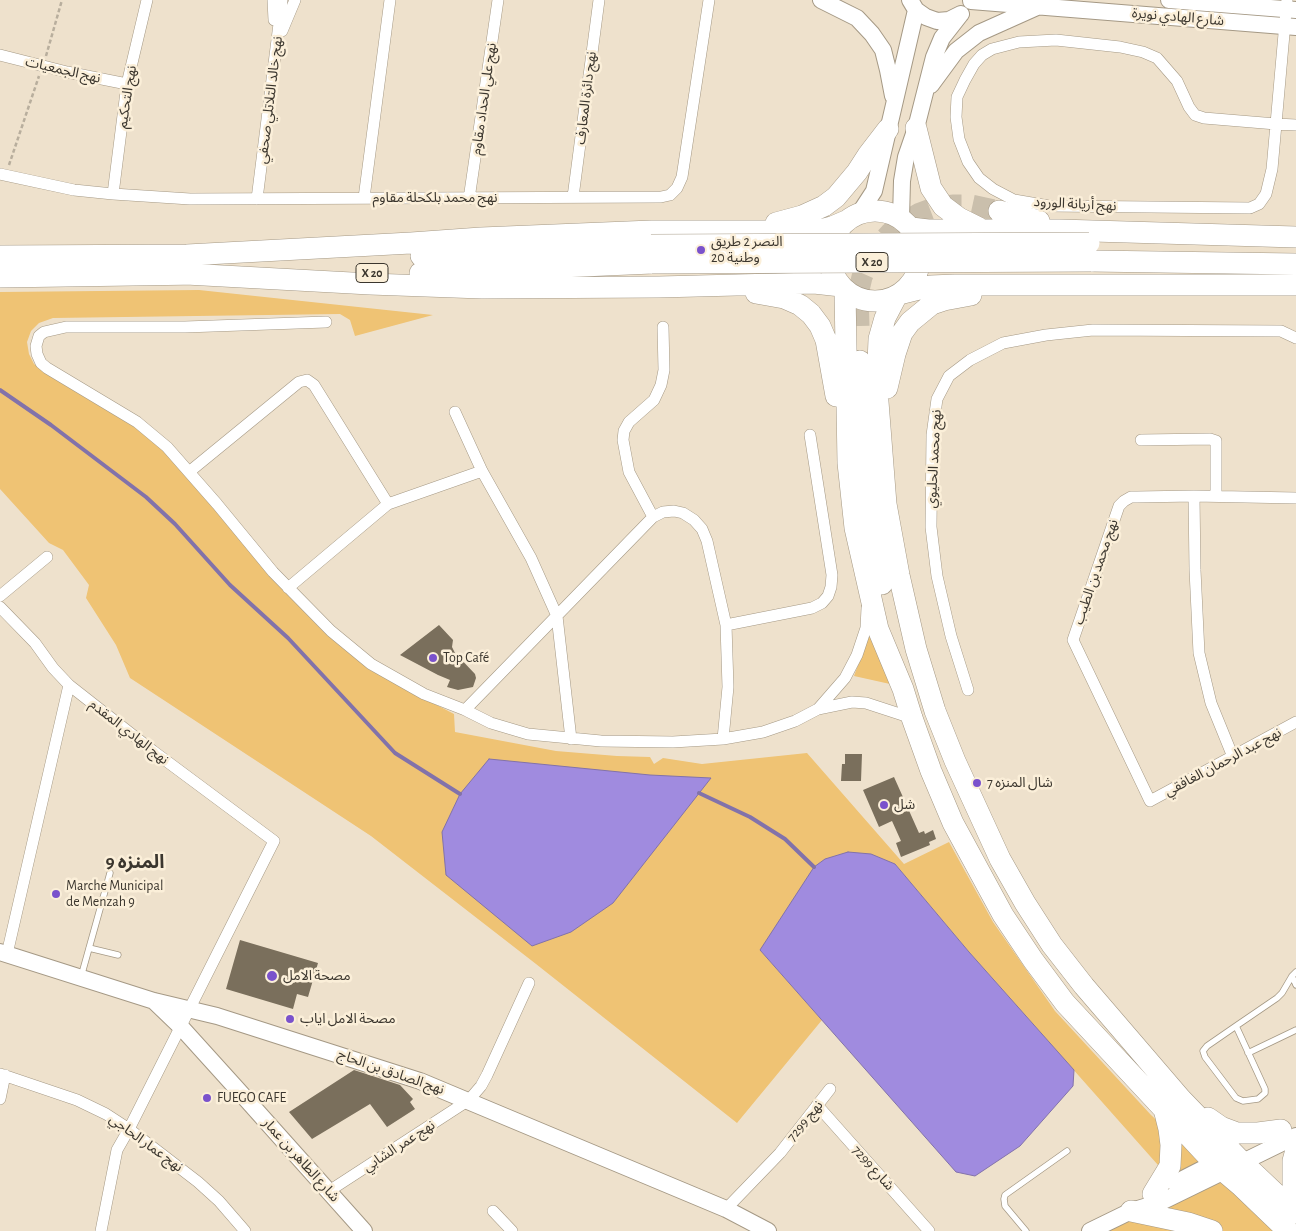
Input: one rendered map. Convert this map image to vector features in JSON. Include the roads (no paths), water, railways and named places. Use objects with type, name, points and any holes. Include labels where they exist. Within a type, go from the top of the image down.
[{"type":"highway","points":[[916,128],[931,188],[943,206],[959,218],[982,229]]},
{"type":"highway","points":[[739,230],[778,223],[802,216],[824,206],[845,187],[888,129]]},
{"type":"highway","points":[[187,264],[383,245],[490,237],[652,231],[817,230],[832,227],[853,217],[873,211],[887,212],[906,223],[928,230],[1069,230],[1287,237]]},
{"type":"highway","points":[[999,211],[1034,220],[1168,225],[1287,237]]},
{"type":"highway","points":[[853,217],[837,232],[831,245],[830,260],[833,274],[843,288],[856,298],[869,301],[883,301],[931,286],[955,285],[1296,285]]},
{"type":"highway","points":[[906,223],[918,241],[921,255],[919,269],[913,282],[900,295],[885,318],[880,339],[877,389],[886,504],[897,566],[916,649],[936,711],[955,761],[1000,859],[1025,903],[1052,945],[1172,1104],[1221,1128],[1237,1132],[1258,1133],[1291,1130]]},
{"type":"highway","name":"X 20","points":[[0,258],[92,265],[187,264],[416,273],[651,254],[1296,249]]},
{"type":"highway","name":"X 20","points":[[1090,252],[1296,264]]},
{"type":"highway","points":[[187,264],[370,284],[472,288],[658,287],[814,283],[843,288]]},
{"type":"highway","points":[[0,284],[92,265]]},
{"type":"highway","name":"X 20","points":[[0,277],[92,265]]},
{"type":"highway","points":[[883,463],[886,392],[895,354],[902,334],[910,322],[922,310],[932,304],[963,296],[1119,285]]},
{"type":"highway","points":[[658,287],[765,294],[784,298],[800,305],[811,314],[820,326],[826,340],[848,463],[855,528],[878,630],[903,689],[912,718],[953,823],[1003,915],[1032,960],[1065,1003],[1172,1104],[1228,1162],[1296,1213]]},
{"type":"highway","points":[[843,288],[848,463]]},
{"type":"highway","points":[[859,326],[867,494],[877,560],[903,689]]},
{"type":"highway","points":[[1172,1104],[1170,1166],[1143,1204],[1212,1231]]},
{"type":"highway","points":[[1296,1150],[1292,1161],[1293,1184],[1296,1192]]},
{"type":"highway","points":[[1228,1162],[1240,1185],[1288,1231]]},
{"type":"main road","points":[[821,0],[857,18],[872,34],[882,50],[894,102]]},
{"type":"main road","points":[[906,223],[902,181],[906,157],[916,128],[922,97],[939,45],[971,0]]},
{"type":"main road","name":"شارع الهادي نويرة","points":[[971,0],[1290,27]]},
{"type":"main road","name":"شارع الهادي نويرة","points":[[1169,0],[1290,7]]},
{"type":"main road","points":[[853,217],[874,191],[913,5]]},
{"type":"main road","points":[[913,5],[926,17],[937,21],[949,20],[960,15]]},
{"type":"main road","points":[[922,97],[956,51],[979,33],[1039,6]]},
{"type":"main road","name":"نهج الصادق بن الحاج","points":[[4,953],[154,1001],[190,1009],[387,1069],[469,1100],[726,1209],[768,1231]]},
{"type":"main road","name":"شارع الطاهر بن عمار","points":[[154,1001],[181,1027],[364,1231]]},
{"type":"main road","points":[[1090,1231],[1291,1130]]},
{"type":"street","name":"نهج التحكيم","points":[[113,194],[127,84],[147,0]]},
{"type":"street","points":[[273,0],[276,46]]},
{"type":"street","name":"نهج خالد التلاتلي صحفي","points":[[257,199],[282,0]]},
{"type":"street","points":[[276,46],[295,0]]},
{"type":"street","points":[[364,198],[390,0]]},
{"type":"street","name":"نهج علي الحداد مقاوم","points":[[469,198],[498,0]]},
{"type":"street","name":"نهج دائرة المعارف","points":[[573,197],[599,0]]},
{"type":"street","name":"نهج محمد بلكحلة مقاوم","points":[[3,175],[74,190],[190,199],[661,197],[670,195],[677,188],[682,177],[686,157],[709,0]]},
{"type":"street","name":"نهج أريانة الورود","points":[[1290,7],[1290,27],[1276,124],[1272,169],[1266,194],[1259,204],[1250,208],[1059,206],[1014,200],[993,189],[979,178],[968,162],[959,139],[956,117],[958,97],[965,80],[974,64],[982,56],[992,49],[1019,42],[1056,40],[1120,47],[1143,52],[1157,58],[1177,81],[1189,107],[1195,115],[1204,118],[1276,124],[1296,125]]},
{"type":"street","name":"نهج الجمعيات","points":[[0,55],[67,72],[127,84]]},
{"type":"street","points":[[326,322],[185,327],[66,326],[54,328],[39,336],[36,354],[41,363],[56,375],[137,422],[167,447],[288,588],[331,631],[371,664],[424,694],[492,723],[528,734],[571,740],[631,742],[724,739],[763,732],[795,721],[818,709],[852,702],[866,703],[912,718]]},
{"type":"street","points":[[653,517],[629,472],[622,440],[629,422],[654,400],[662,385],[664,370],[663,327]]},
{"type":"street","name":"نهج محمد الحليوي","points":[[968,690],[951,636],[937,576],[931,527],[932,435],[937,399],[949,376],[970,360],[1003,343],[1046,335],[1093,330],[1281,331],[1296,338]]},
{"type":"street","points":[[189,472],[299,382],[307,380],[314,385],[388,504]]},
{"type":"street","points":[[455,412],[482,471],[530,558],[557,616],[571,740]]},
{"type":"street","points":[[726,625],[812,608],[822,603],[828,596],[832,574],[810,434]]},
{"type":"street","points":[[1141,440],[1210,439],[1216,441],[1216,496]]},
{"type":"street","points":[[288,588],[388,504],[482,471]]},
{"type":"street","points":[[1194,496],[1199,653],[1211,703],[1233,757]]},
{"type":"street","name":"نهج محمد بن الطيب","points":[[1150,801],[1073,640],[1119,506],[1131,497],[1216,496],[1296,498]]},
{"type":"street","points":[[465,710],[653,517],[663,512],[674,511],[683,513],[694,520],[702,529],[707,541],[726,625],[728,687],[724,739]]},
{"type":"street","points":[[0,596],[47,556]]},
{"type":"street","points":[[818,709],[845,678],[857,655],[866,628],[867,608],[862,561]]},
{"type":"street","name":"نهج الهادي المقدم","points":[[0,607],[35,643],[69,685],[153,751],[274,841],[190,1009]]},
{"type":"street","points":[[4,953],[69,685]]},
{"type":"street","name":"نهج عبد الرحمان الغافقي","points":[[1150,801],[1296,722]]},
{"type":"street","name":"نهج عمر الشابي","points":[[329,1192],[469,1100],[481,1086],[487,1075],[529,983]]},
{"type":"street","points":[[101,1231],[117,1150],[190,1009]]},
{"type":"street","points":[[0,1099],[2,1074]]},
{"type":"street","name":"نهج عمار الحاجي","points":[[2,1074],[77,1100],[106,1114],[129,1129],[198,1182],[219,1201],[245,1231]]},
{"type":"street","name":"نهج 7299","points":[[726,1209],[780,1153],[830,1089]]},
{"type":"street","name":"شارع 7299","points":[[817,1105],[929,1231]]},
{"type":"street","points":[[493,1211],[512,1231]]},
{"type":"lane","points":[[81,977],[110,873]]},
{"type":"lane","points":[[89,948],[118,955]]},
{"type":"lane","points":[[1294,974],[1296,985]]},
{"type":"lane","points":[[1236,1026],[1264,1089],[1264,1093],[1258,1099],[1243,1100],[1233,1095],[1205,1057],[1203,1051],[1207,1046],[1236,1026],[1277,998],[1294,974]]},
{"type":"lane","points":[[1248,1053],[1296,1030]]},
{"type":"lane","points":[[1026,1231],[1005,1206],[1005,1194],[1066,1151]]},
{"type":"waterway","points":[[0,390],[51,425],[146,497],[175,524],[230,585],[288,638],[395,753],[460,794]]},
{"type":"waterway","points":[[699,793],[750,817],[785,839],[814,867]]},
{"type":"tunnel","points":[[859,326],[858,294],[862,277],[878,246],[890,233],[904,222],[936,207],[971,205],[999,211]]},
{"type":"place","name":"النصر 2 طريق وطنية 20","points":[[701,250]]},
{"type":"place","name":"Top Café","points":[[433,658]]},
{"type":"place","name":"شال المنزه 7","points":[[977,783]]},
{"type":"place","name":"شل","points":[[884,805]]},
{"type":"place","name":"Marche Municipal de Menzah 9","points":[[56,894]]},
{"type":"place","name":"مصحة الامل","points":[[272,976]]},
{"type":"place","name":"مصحة الامل اياب","points":[[290,1019]]},
{"type":"place","name":"FUEGO CAFE","points":[[207,1098]]},
{"type":"district","name":"المنزه 9","points":[[135,862]]}]
